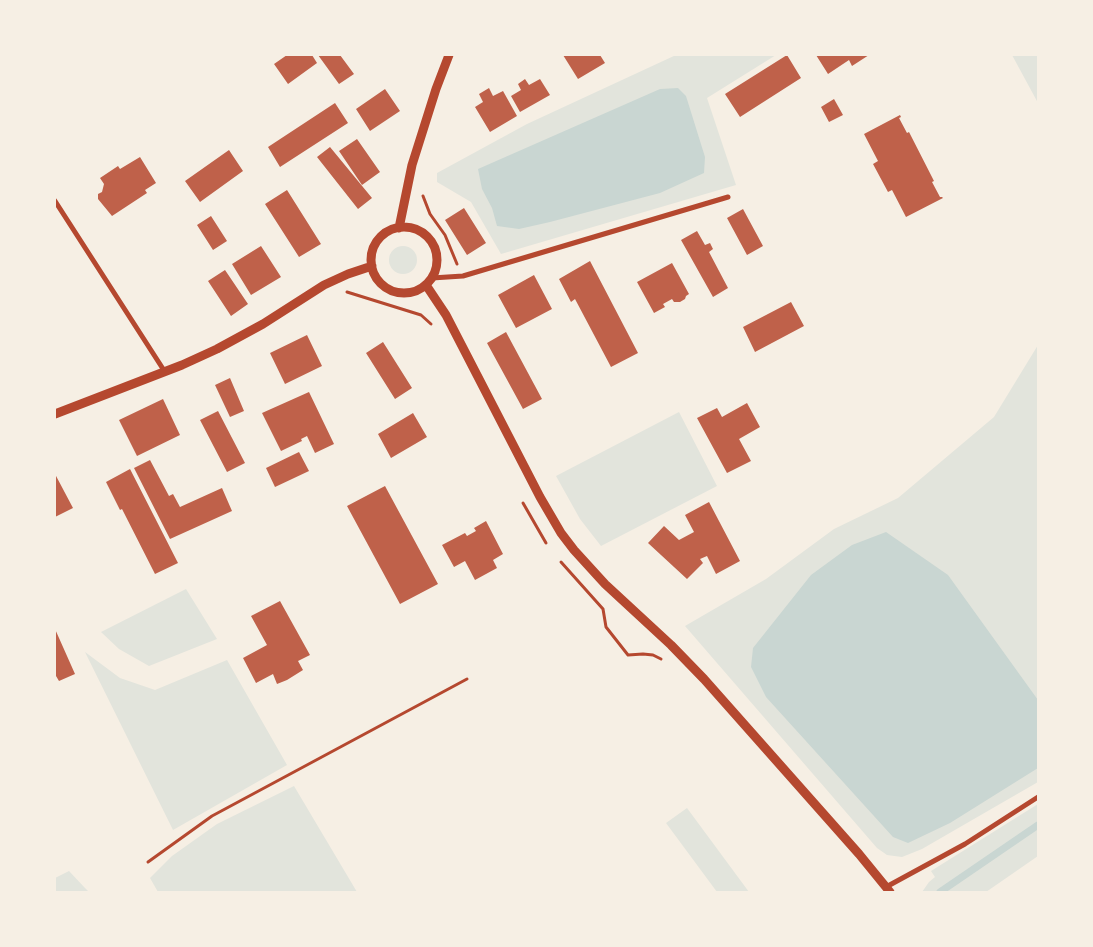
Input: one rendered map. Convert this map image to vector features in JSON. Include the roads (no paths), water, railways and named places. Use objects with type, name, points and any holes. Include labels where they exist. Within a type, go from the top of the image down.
[{"type":"street","points":[[399,228],[412,165],[449,55]]},
{"type":"street","points":[[429,281],[437,264],[437,254],[434,245],[428,238],[410,228],[399,228],[389,231],[380,238],[374,247],[371,258],[376,278],[383,286],[392,291],[402,293],[413,292],[429,281],[463,276],[728,197]]},
{"type":"street","points":[[55,202],[165,372]]},
{"type":"street","points":[[55,414],[165,372],[217,349],[263,324],[324,285],[372,266]]},
{"type":"street","points":[[429,281],[540,497],[561,533],[605,584],[671,645],[704,679],[859,854],[888,890],[1038,797]]},
{"type":"waterway","points":[[940,892],[1038,825]]}]
